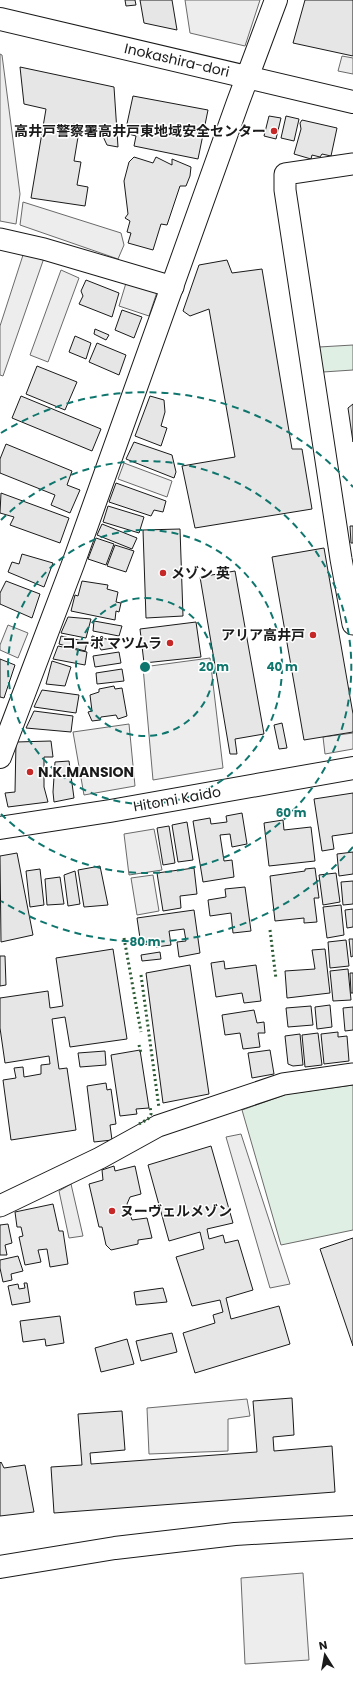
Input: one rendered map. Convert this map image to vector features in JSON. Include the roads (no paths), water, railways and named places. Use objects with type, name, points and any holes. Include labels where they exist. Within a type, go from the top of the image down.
[{"type":"street","points":[[0,757],[74,564],[238,102],[276,0]]},
{"type":"street","name":"Inokashira-dori","points":[[0,19],[353,102]]},
{"type":"street","points":[[353,164],[286,174],[285,182],[340,552],[353,624]]},
{"type":"street","points":[[0,239],[44,249],[172,287]]},
{"type":"street","name":"Hitomi Kaido","points":[[0,828],[110,811],[353,768]]},
{"type":"street","points":[[0,1206],[100,1158],[158,1126],[283,1084],[353,1074]]},
{"type":"street","points":[[0,1567],[115,1548],[235,1534],[353,1527]]},
{"type":"place","name":"高井戸警察署高井戸東地域安全センター","points":[[274,131]]},
{"type":"place","name":"メゾン 英","points":[[163,573]]},
{"type":"place","name":"アリア高井戸","points":[[313,635]]},
{"type":"place","name":"コーポ マツムラ","points":[[170,643]]},
{"type":"place","name":"N.K.MANSION","points":[[30,772]]},
{"type":"place","name":"ヌーヴェルメゾン","points":[[112,1211]]}]
